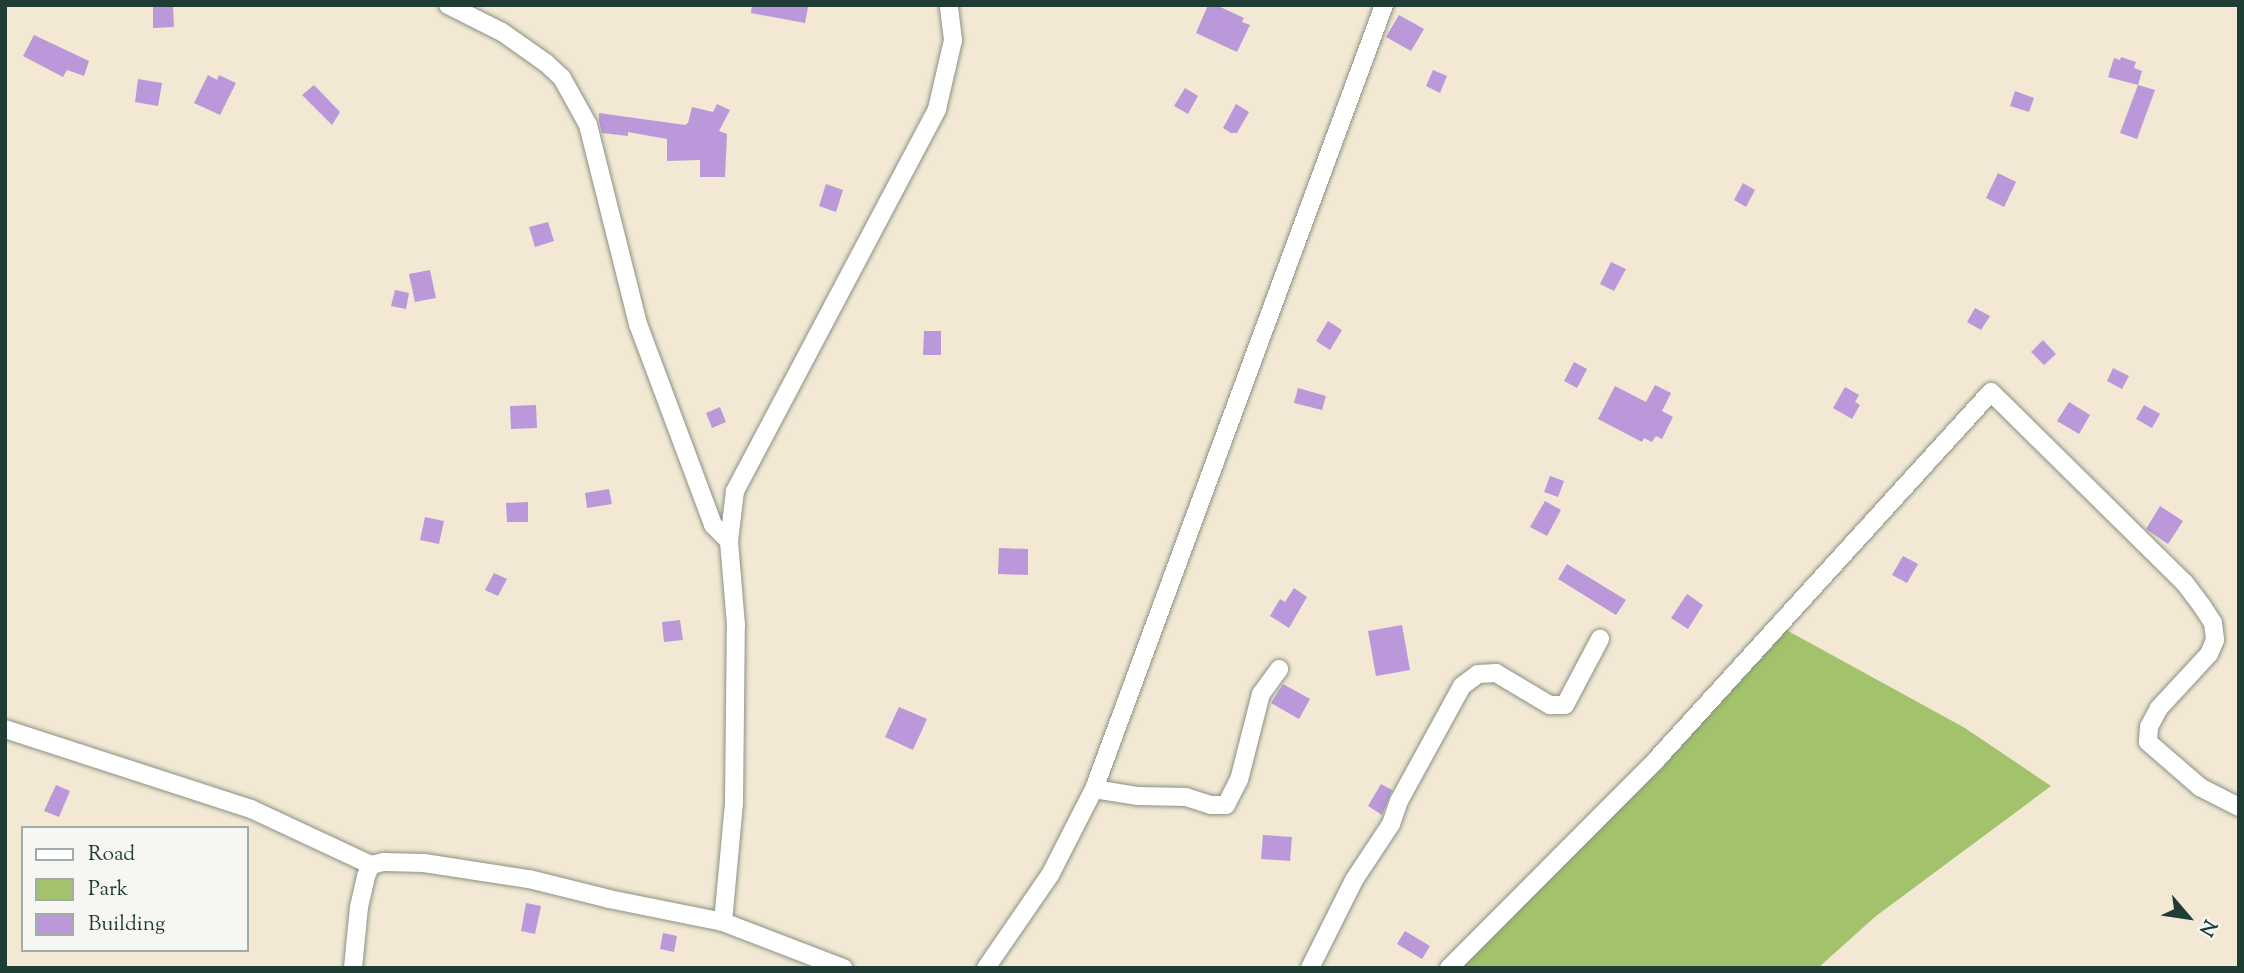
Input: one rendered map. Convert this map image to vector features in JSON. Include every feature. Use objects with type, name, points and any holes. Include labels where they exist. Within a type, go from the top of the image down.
[{"type":"street","points":[[448,5],[502,32],[546,63],[562,78],[588,125],[638,324],[713,525],[729,541]]},
{"type":"street","points":[[723,922],[734,803],[736,625],[729,519],[740,480],[937,109],[953,40],[949,5]]},
{"type":"street","points":[[986,968],[1050,875],[1094,789],[1384,5]]},
{"type":"street","points":[[1449,968],[1657,759],[1991,392],[2184,582],[2213,623],[2215,640],[2209,654],[2160,708],[2149,727],[2148,741],[2200,787],[2239,807]]},
{"type":"street","points":[[1310,968],[1354,880],[1391,824],[1399,801],[1462,686],[1478,674],[1496,673],[1549,705],[1565,705],[1600,639]]},
{"type":"street","points":[[1094,789],[1138,796],[1186,797],[1211,805],[1226,805],[1239,780],[1261,694],[1279,669]]},
{"type":"street","points":[[5,729],[251,809],[371,865],[384,862],[424,863],[529,879],[609,899],[723,922],[843,968]]},
{"type":"street","points":[[353,968],[359,907],[371,865]]},
{"type":"green space","points":[[1779,626],[1965,728],[2051,786],[1876,916],[1818,968],[1449,968]]},
{"type":"building","points":[[752,5],[808,7],[805,23],[751,13]]},
{"type":"building","points":[[1208,5],[1216,5],[1244,18],[1242,22],[1250,25],[1237,52],[1196,33]]},
{"type":"building","points":[[153,7],[173,7],[174,27],[153,28]]},
{"type":"building","points":[[1399,15],[1424,29],[1411,51],[1386,37]]},
{"type":"building","points":[[34,35],[89,61],[84,76],[67,70],[63,77],[23,56]]},
{"type":"building","points":[[2121,57],[2136,62],[2134,68],[2142,71],[2138,85],[2108,77],[2114,58],[2120,60]]},
{"type":"building","points":[[1433,70],[1447,76],[1440,93],[1426,86]]},
{"type":"building","points":[[208,75],[217,80],[219,75],[236,83],[220,115],[194,103]]},
{"type":"building","points":[[138,79],[162,83],[158,106],[135,102]]},
{"type":"building","points":[[314,85],[340,112],[332,125],[302,95]]},
{"type":"building","points":[[2138,85],[2155,90],[2137,139],[2120,133]]},
{"type":"building","points":[[1185,88],[1198,96],[1188,114],[1174,106]]},
{"type":"building","points":[[2015,91],[2034,98],[2029,112],[2010,106]]},
{"type":"building","points":[[717,104],[730,110],[719,131],[727,134],[725,177],[700,177],[700,160],[667,161],[667,139],[628,132],[628,136],[602,133],[599,121],[599,113],[685,125],[692,107],[713,112]]},
{"type":"building","points":[[1236,104],[1249,112],[1237,133],[1231,133],[1223,128]]},
{"type":"building","points":[[1998,173],[2016,182],[2004,207],[1986,198]]},
{"type":"building","points":[[1743,183],[1755,190],[1746,207],[1734,200]]},
{"type":"building","points":[[826,184],[843,190],[836,212],[819,206]]},
{"type":"building","points":[[548,222],[554,241],[535,247],[529,227]]},
{"type":"building","points":[[1611,262],[1626,269],[1614,291],[1600,284]]},
{"type":"building","points":[[430,270],[436,298],[415,302],[409,274]]},
{"type":"building","points":[[395,290],[409,293],[406,309],[391,306]]},
{"type":"building","points":[[1975,308],[1990,316],[1981,330],[1967,322]]},
{"type":"building","points":[[1328,321],[1342,330],[1330,350],[1316,341]]},
{"type":"building","points":[[924,331],[941,331],[941,355],[923,355]]},
{"type":"building","points":[[2043,340],[2056,354],[2044,365],[2031,352]]},
{"type":"building","points":[[1574,362],[1587,369],[1577,388],[1564,381]]},
{"type":"building","points":[[2113,368],[2129,376],[2122,389],[2107,381]]},
{"type":"building","points":[[1655,385],[1671,393],[1662,411],[1673,417],[1662,439],[1656,436],[1652,442],[1644,438],[1642,442],[1598,419],[1615,386],[1646,402]]},
{"type":"building","points":[[1845,387],[1859,395],[1855,402],[1860,405],[1852,419],[1833,408]]},
{"type":"building","points":[[1298,388],[1326,396],[1322,410],[1294,403]]},
{"type":"building","points":[[2069,402],[2090,415],[2079,434],[2057,421]]},
{"type":"building","points":[[536,405],[537,428],[511,429],[510,406]]},
{"type":"building","points":[[2144,405],[2160,414],[2152,428],[2136,419]]},
{"type":"building","points":[[720,407],[726,422],[712,428],[706,413]]},
{"type":"building","points":[[1550,476],[1564,481],[1558,497],[1544,492]]},
{"type":"building","points":[[609,489],[612,504],[587,508],[585,493]]},
{"type":"building","points":[[1545,501],[1561,510],[1547,536],[1530,527]]},
{"type":"building","points":[[528,502],[528,522],[507,522],[506,503]]},
{"type":"building","points":[[2160,506],[2183,521],[2168,544],[2146,529]]},
{"type":"building","points":[[425,517],[444,521],[439,544],[420,540]]},
{"type":"building","points":[[999,548],[1028,549],[1028,575],[998,574]]},
{"type":"building","points":[[1903,556],[1918,564],[1907,583],[1892,575]]},
{"type":"building","points":[[1567,564],[1626,600],[1616,615],[1558,579]]},
{"type":"building","points":[[494,573],[507,579],[498,596],[485,590]]},
{"type":"building","points":[[1294,588],[1307,597],[1289,628],[1270,616],[1280,599],[1285,602]]},
{"type":"building","points":[[1687,594],[1703,605],[1688,629],[1671,618]]},
{"type":"building","points":[[680,620],[683,640],[664,642],[662,622]]},
{"type":"building","points":[[1402,625],[1410,670],[1376,676],[1368,631]]},
{"type":"building","points":[[1283,684],[1310,699],[1299,719],[1271,703]]},
{"type":"building","points":[[899,707],[927,719],[913,750],[885,737]]},
{"type":"building","points":[[1381,784],[1392,790],[1382,815],[1368,806]]},
{"type":"building","points":[[56,785],[70,791],[59,817],[44,811]]},
{"type":"building","points":[[1263,835],[1292,837],[1290,861],[1261,859]]},
{"type":"building","points":[[526,903],[541,906],[535,934],[521,931]]},
{"type":"building","points":[[1405,931],[1430,946],[1422,959],[1397,944]]},
{"type":"building","points":[[663,933],[677,936],[674,952],[660,949]]}]
